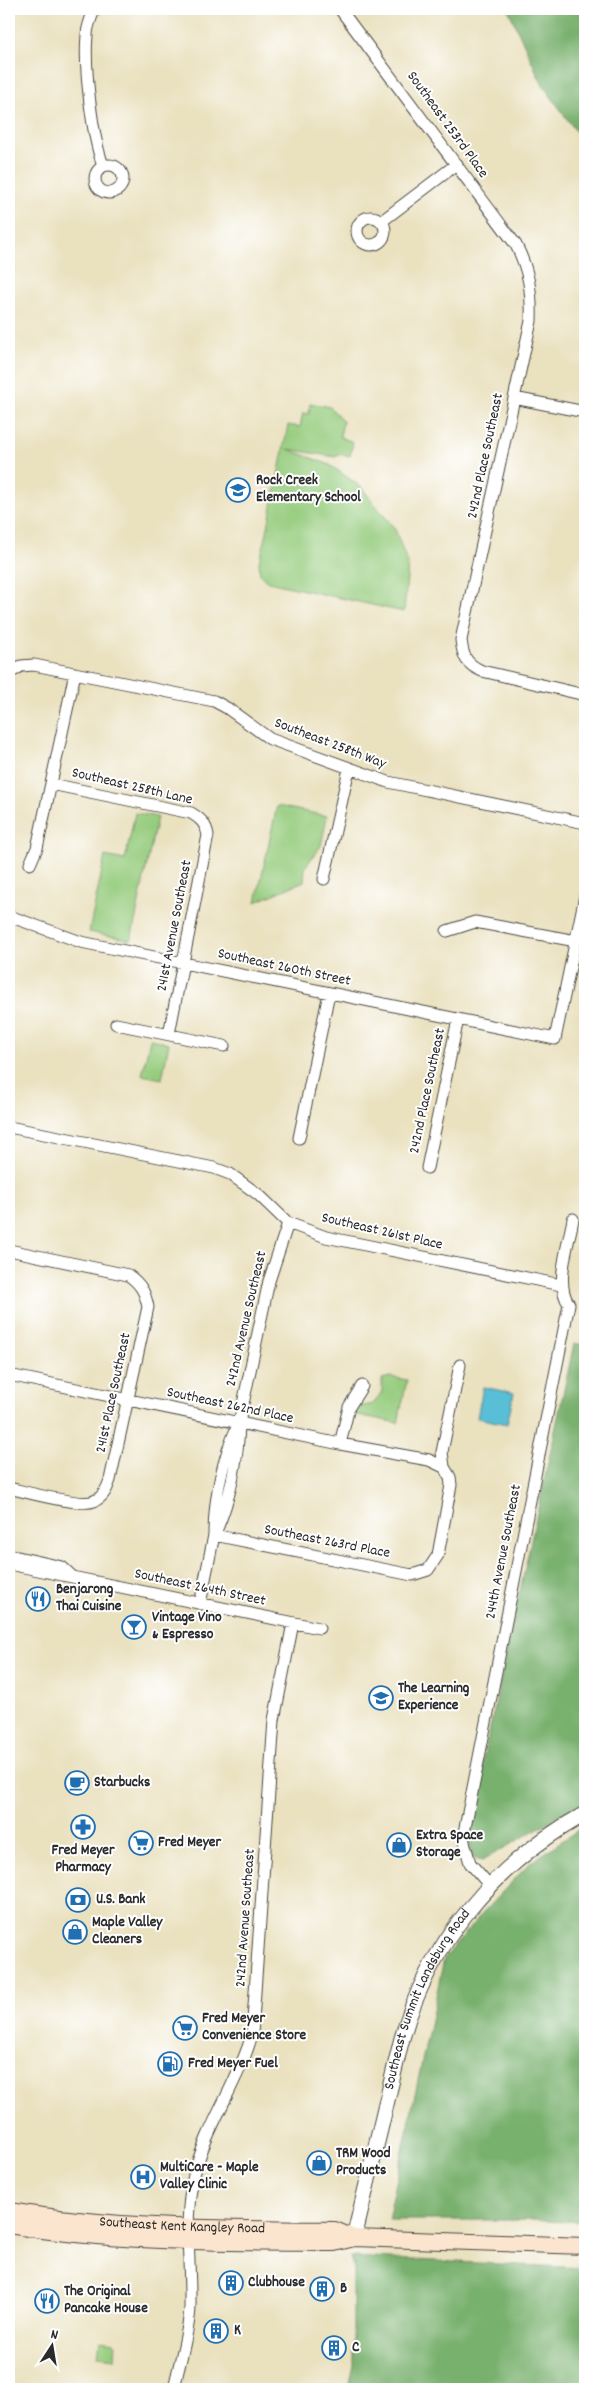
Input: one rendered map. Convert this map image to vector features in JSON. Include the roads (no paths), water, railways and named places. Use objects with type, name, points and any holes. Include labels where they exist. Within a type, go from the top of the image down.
[{"type":"main road","name":"Southeast Kent Kangley Road","points":[[9,2211],[189,2235],[334,2243],[354,2238],[585,2246]]},
{"type":"main road","name":"Southeast Kent Kangley Road","points":[[9,2225],[117,2239],[189,2235]]},
{"type":"street","points":[[94,9],[87,32],[86,62],[97,145],[103,166]]},
{"type":"street","name":"Southeast 253rd Place","points":[[340,9],[516,245],[525,263]]},
{"type":"street","points":[[382,221],[457,164]]},
{"type":"street","name":"242nd Place Southeast","points":[[525,263],[532,294],[531,321],[461,640],[462,656],[470,666],[482,671],[585,695]]},
{"type":"street","points":[[514,398],[585,412]]},
{"type":"street","name":"Southeast 258th Way","points":[[15,670],[21,666],[34,665],[214,701],[228,708],[270,739],[388,782],[585,823]]},
{"type":"street","points":[[30,864],[37,848],[75,673]]},
{"type":"street","points":[[324,879],[349,769]]},
{"type":"street","name":"Southeast 258th Lane","points":[[51,784],[191,813],[204,823]]},
{"type":"street","name":"241st Avenue Southeast","points":[[170,1034],[208,835],[204,823]]},
{"type":"street","points":[[447,931],[475,922],[576,941],[585,896]]},
{"type":"street","name":"Southeast 260th Street","points":[[9,916],[82,942],[555,1039],[576,941]]},
{"type":"street","points":[[299,1138],[329,993]]},
{"type":"street","name":"242nd Place Southeast","points":[[427,1168],[458,1019]]},
{"type":"street","points":[[116,1024],[224,1046]]},
{"type":"street","name":"Southeast 261st Place","points":[[9,1127],[214,1168],[230,1174],[259,1195],[288,1223],[326,1237],[561,1285]]},
{"type":"street","name":"244th Avenue Southeast","points":[[490,1886],[470,1863],[463,1838],[569,1304],[561,1285],[573,1219]]},
{"type":"street","name":"242nd Avenue Southeast","points":[[200,1604],[214,1535],[214,1516],[230,1441],[239,1423],[268,1281],[288,1223]]},
{"type":"street","name":"241st Place Southeast","points":[[9,1250],[128,1275],[142,1287],[148,1307],[106,1492],[96,1501],[83,1503],[9,1488]]},
{"type":"street","points":[[444,1467],[442,1452],[460,1365]]},
{"type":"street","name":"Southeast 262nd Place","points":[[9,1376],[340,1444],[429,1460],[444,1467]]},
{"type":"street","points":[[340,1444],[349,1407],[362,1386]]},
{"type":"street","name":"Southeast 263rd Place","points":[[214,1535],[412,1575],[428,1570],[438,1555],[451,1485],[450,1476],[444,1467]]},
{"type":"street","name":"Southeast 264th Street","points":[[9,1556],[62,1567],[75,1578]]},
{"type":"street","name":"Southeast 264th Street","points":[[9,1564],[319,1628]]},
{"type":"street","name":"242nd Avenue Southeast","points":[[174,2389],[190,2309],[189,2235],[194,2176],[204,2146],[247,2053],[252,2035],[274,1720],[293,1623]]},
{"type":"street","name":"Southeast Summit Landsburg Road","points":[[354,2238],[408,2014],[421,1983],[443,1945],[460,1921],[490,1886],[531,1849],[585,1814]]},
{"type":"water","points":[[483,1387],[514,1393],[507,1424],[477,1418]]},
{"type":"place","name":"Rock Creek Elementary School","points":[[238,490]]},
{"type":"place","name":"Benjarong Thai Cuisine","points":[[38,1599]]},
{"type":"place","name":"Vintage Vino & Espresso","points":[[134,1627]]},
{"type":"place","name":"The Learning Experience","points":[[381,1698]]},
{"type":"place","name":"Starbucks","points":[[77,1783]]},
{"type":"place","name":"Fred Meyer Pharmacy","points":[[83,1827]]},
{"type":"place","name":"Fred Meyer","points":[[141,1843]]},
{"type":"place","name":"Extra Space Storage","points":[[399,1845]]},
{"type":"place","name":"U.S. Bank","points":[[78,1900]]},
{"type":"place","name":"Maple Valley Cleaners","points":[[75,1932]]},
{"type":"place","name":"Fred Meyer Convenience Store","points":[[185,2028]]},
{"type":"place","name":"Fred Meyer Fuel","points":[[170,2064]]},
{"type":"place","name":"TRM Wood Products","points":[[319,2163]]},
{"type":"place","name":"MultiCare - Maple Valley Clinic","points":[[143,2177]]},
{"type":"place","name":"Clubhouse","points":[[231,2283]]},
{"type":"place","name":"B","points":[[322,2289]]},
{"type":"place","name":"The Original Pancake House","points":[[47,2301]]},
{"type":"place","name":"K","points":[[216,2331]]},
{"type":"place","name":"C","points":[[334,2348]]}]
